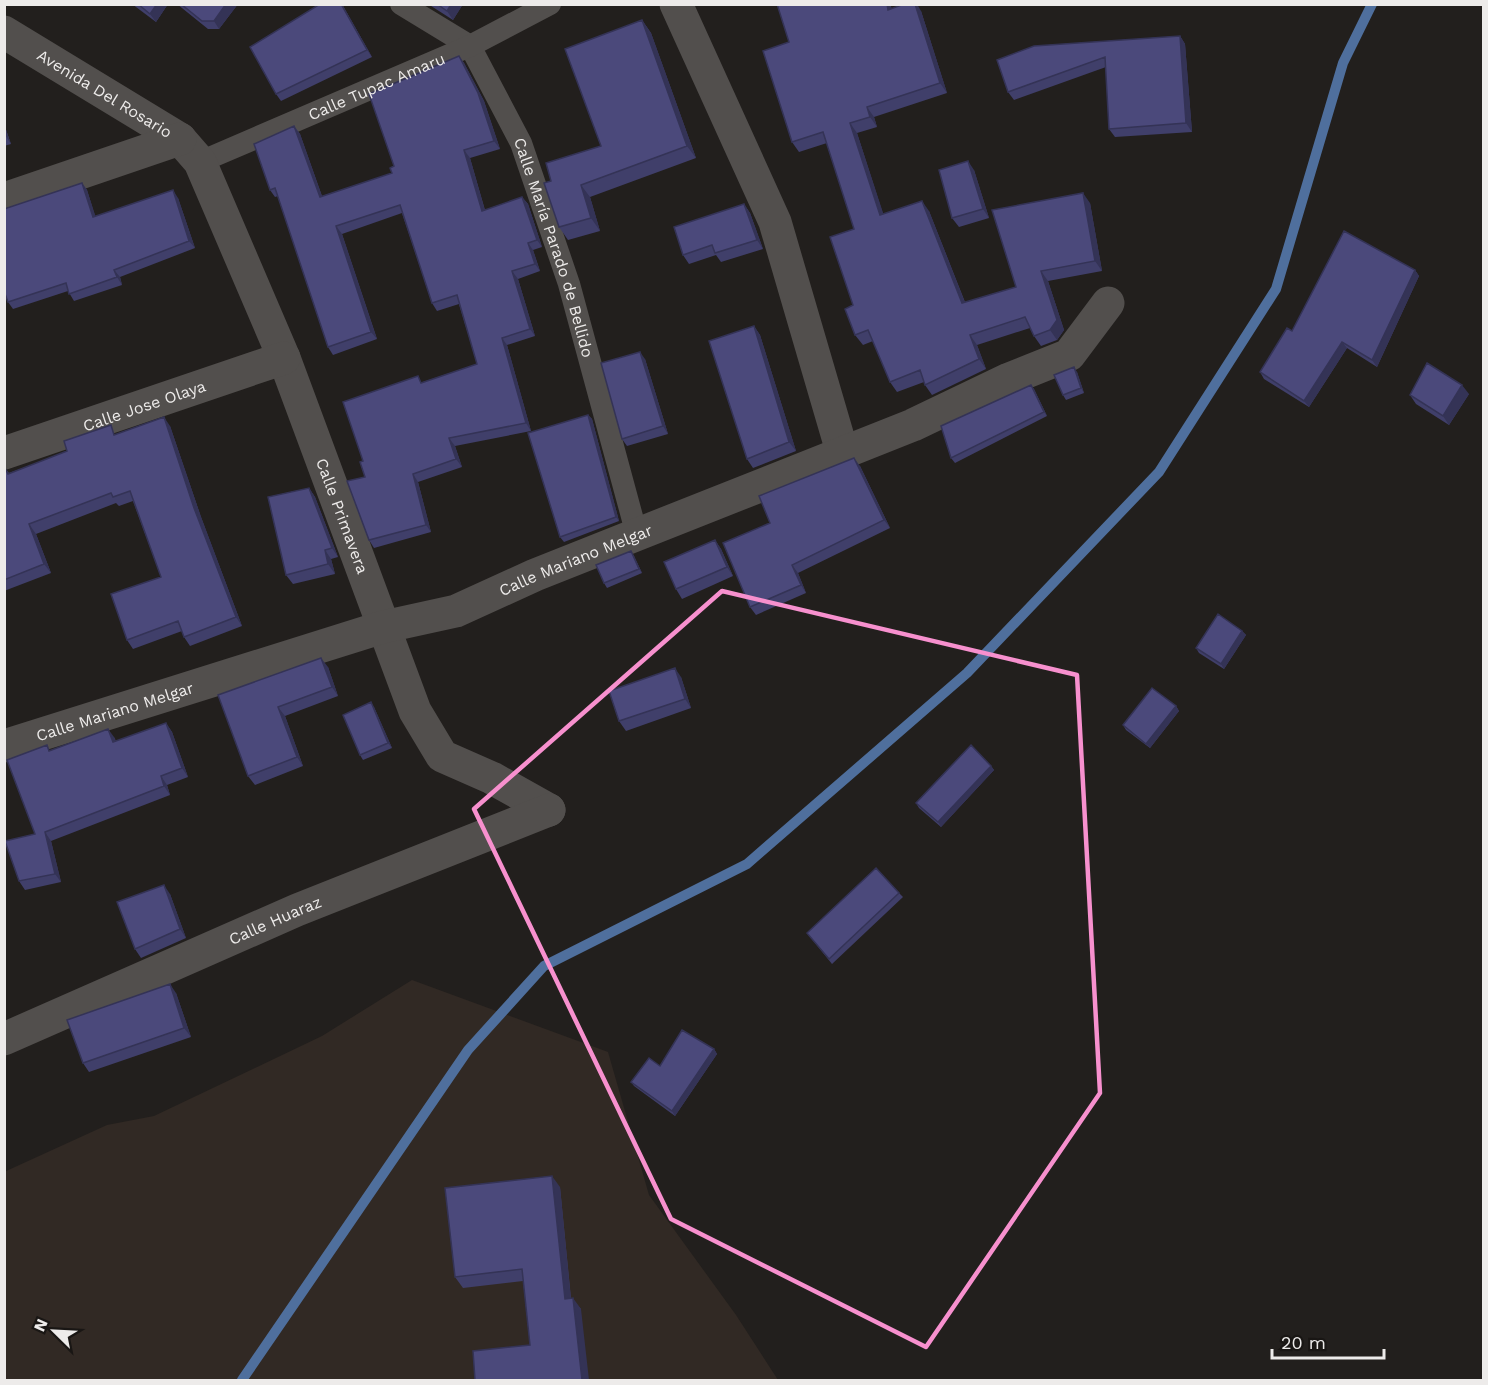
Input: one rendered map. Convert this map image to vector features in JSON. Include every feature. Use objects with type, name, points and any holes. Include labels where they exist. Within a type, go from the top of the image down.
[{"type":"street","points":[[676,4],[775,222],[842,451]]},
{"type":"street","name":"Avenida Del Rosario","points":[[4,32],[190,150]]},
{"type":"street","name":"Calle Tupac Amaru","points":[[4,200],[190,150]]},
{"type":"street","name":"Calle Primavera","points":[[190,150],[284,358],[415,711],[442,756],[492,778],[549,810]]},
{"type":"street","name":"Calle Mariano Melgar","points":[[4,746],[383,627],[456,611],[535,575],[842,451],[913,425],[1009,379],[1069,355],[1108,303]]},
{"type":"street","name":"Calle Jose Olaya","points":[[4,453],[284,358]]},
{"type":"street","name":"Calle Huaraz","points":[[4,1040],[297,910],[549,810]]},
{"type":"lane","points":[[401,4],[470,46]]},
{"type":"lane","name":"Calle Tupac Amaru","points":[[190,150],[470,46],[550,4]]},
{"type":"lane","name":"Calle María Parado de Bellido","points":[[470,46],[525,154],[569,284],[637,535]]},
{"type":"highlighted area","points":[[722,591],[1077,675],[1100,1093],[926,1347],[671,1219],[474,809]]},
{"type":"shaded area","points":[[412,980],[608,1052],[649,1195],[736,1315],[778,1380],[5,1380],[4,1172],[107,1125],[154,1116],[322,1036]]},
{"type":"building","points":[[138,4],[157,4],[150,14]]},
{"type":"building","points":[[181,4],[226,4],[214,21],[202,21]]},
{"type":"building","points":[[320,4],[341,4],[367,50],[276,94],[250,47]]},
{"type":"building","points":[[437,4],[451,4],[447,11]]},
{"type":"building","points":[[777,4],[887,4],[888,10],[904,4],[915,4],[940,83],[867,107],[870,117],[850,123],[880,215],[922,201],[962,303],[1016,287],[992,210],[1083,193],[1095,261],[1041,271],[1057,320],[1050,330],[1034,336],[1025,317],[970,335],[979,359],[925,385],[920,370],[890,382],[868,330],[855,335],[845,309],[853,305],[830,237],[854,229],[823,132],[792,142],[763,51],[789,42]]},
{"type":"building","points":[[642,20],[687,146],[581,185],[591,218],[559,227],[544,183],[551,181],[546,163],[601,146],[565,49]]},
{"type":"building","points":[[1180,36],[1186,123],[1109,129],[1105,57],[1008,92],[997,60],[1034,46]]},
{"type":"building","points":[[459,56],[478,93],[494,141],[464,150],[482,211],[522,197],[537,240],[528,243],[535,264],[512,271],[530,329],[502,338],[526,423],[449,438],[456,459],[413,474],[426,525],[369,540],[347,481],[365,477],[360,462],[363,461],[343,402],[418,376],[421,383],[477,364],[457,295],[432,303],[400,205],[336,226],[371,332],[328,347],[275,188],[270,190],[254,144],[294,126],[320,197],[392,173],[390,168],[394,166],[369,94]]},
{"type":"building","points":[[968,161],[983,209],[952,218],[939,170]]},
{"type":"building","points":[[82,183],[93,217],[173,190],[189,241],[114,270],[117,277],[69,294],[66,283],[8,302],[4,291],[4,209]]},
{"type":"building","points":[[744,204],[757,240],[715,253],[712,245],[683,255],[674,227]]},
{"type":"building","points":[[1344,231],[1415,270],[1372,360],[1342,342],[1304,401],[1260,372],[1287,328],[1292,331]]},
{"type":"building","points":[[754,326],[789,442],[747,459],[709,341]]},
{"type":"building","points":[[640,352],[663,426],[622,439],[601,363]]},
{"type":"building","points":[[1427,363],[1462,385],[1443,416],[1410,395]]},
{"type":"building","points":[[1074,367],[1081,388],[1063,395],[1054,375]]},
{"type":"building","points":[[1031,385],[1044,412],[951,458],[941,426]]},
{"type":"building","points":[[588,415],[616,517],[560,537],[528,433]]},
{"type":"building","points":[[164,417],[194,508],[236,617],[184,637],[178,621],[127,640],[111,594],[161,577],[130,491],[113,497],[111,493],[29,524],[44,564],[4,580],[4,469],[8,474],[67,451],[64,441],[111,425],[114,435]]},
{"type":"building","points":[[854,458],[884,520],[792,565],[801,585],[750,607],[723,543],[770,523],[759,496]]},
{"type":"building","points":[[309,488],[332,548],[325,550],[328,564],[286,575],[268,497]]},
{"type":"building","points":[[715,540],[727,567],[676,589],[664,562]]},
{"type":"building","points":[[631,551],[639,569],[604,583],[596,565]]},
{"type":"building","points":[[1218,614],[1242,631],[1221,664],[1196,648]]},
{"type":"building","points":[[321,658],[332,687],[278,707],[297,757],[248,776],[218,695]]},
{"type":"building","points":[[675,668],[685,699],[619,721],[609,691]]},
{"type":"building","points":[[1152,688],[1176,706],[1146,744],[1123,725]]},
{"type":"building","points":[[371,702],[388,743],[360,755],[343,715]]},
{"type":"building","points":[[166,723],[182,768],[161,776],[164,786],[45,832],[55,874],[19,881],[5,841],[35,834],[7,760],[47,745],[49,751],[108,729],[113,742]]},
{"type":"building","points":[[971,745],[991,766],[938,822],[916,803]]},
{"type":"building","points":[[876,868],[899,893],[829,959],[807,933]]},
{"type":"building","points":[[164,885],[180,929],[135,949],[117,902]]},
{"type":"building","points":[[170,984],[184,1028],[83,1063],[67,1020]]},
{"type":"building","points":[[682,1030],[714,1049],[672,1111],[631,1082],[649,1058],[660,1066]]},
{"type":"building","points":[[552,1176],[565,1299],[573,1298],[582,1380],[475,1380],[473,1351],[530,1345],[522,1269],[455,1277],[445,1188]]},
{"type":"waterway","points":[[242,1380],[468,1050],[544,966],[747,864],[967,673],[1159,472],[1276,289],[1343,63],[1372,4]]}]
